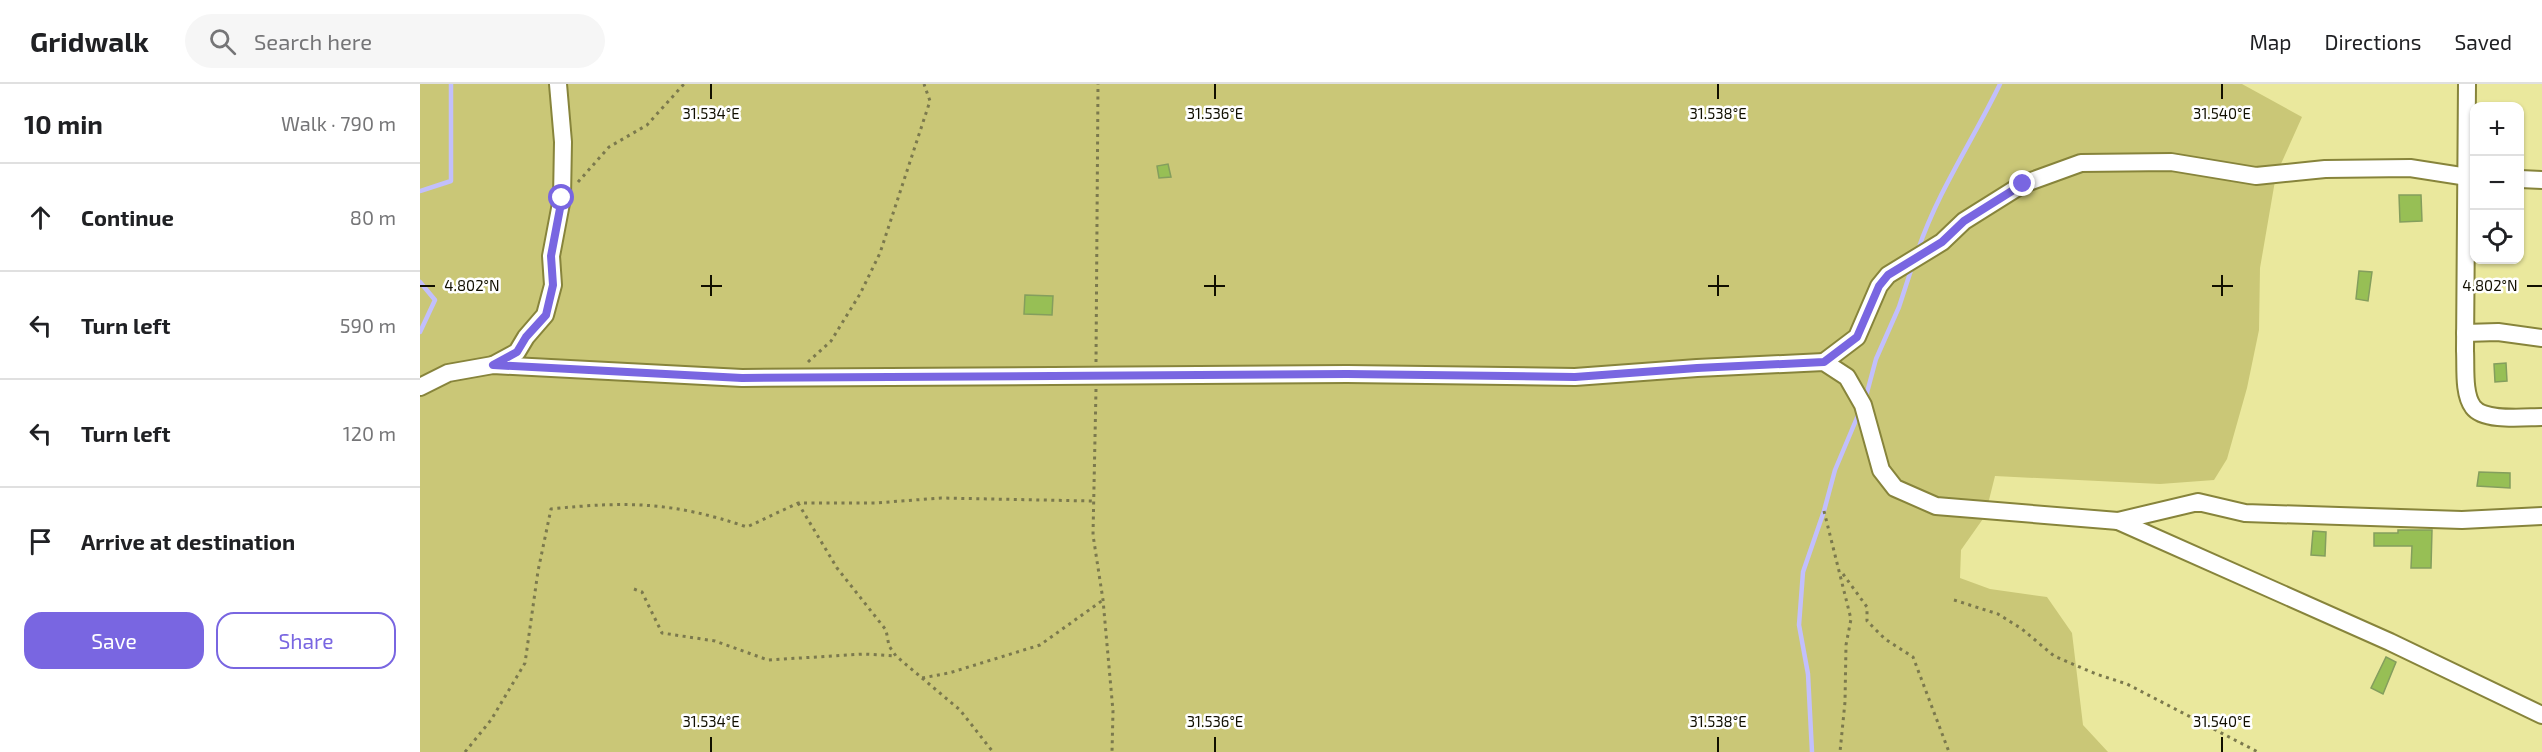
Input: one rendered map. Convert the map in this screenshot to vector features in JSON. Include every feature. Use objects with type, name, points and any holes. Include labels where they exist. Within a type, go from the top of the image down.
[{"type":"street","points":[[493,365],[517,352],[526,337],[546,315],[553,285],[551,256],[562,198],[563,142],[558,84]]},
{"type":"street","points":[[2467,84],[2470,177],[2465,333],[2468,393],[2473,407],[2484,414],[2507,418],[2542,417]]},
{"type":"street","points":[[420,387],[448,373],[493,365],[742,378],[1347,374],[1575,377],[1824,362],[1857,337],[1879,286],[1888,275],[1942,242],[1964,221],[2023,184],[2081,163],[2171,162],[2256,176],[2325,169],[2410,168],[2470,177]]},
{"type":"street","points":[[2524,179],[2542,180]]},
{"type":"street","points":[[2465,333],[2498,332],[2526,338],[2542,338]]},
{"type":"street","points":[[1824,362],[1847,377],[1863,405],[1881,470],[1895,488],[1936,506],[2118,522],[2390,642],[2542,715]]},
{"type":"street","points":[[2118,522],[2198,502],[2245,513],[2462,520],[2542,516]]},
{"type":"path","points":[[562,198],[609,147],[647,125],[684,84]]},
{"type":"path","points":[[791,378],[831,342],[860,294],[880,253],[930,100],[924,84]]},
{"type":"path","points":[[1098,84],[1097,445],[1092,501],[1093,535],[1103,600],[1113,711],[1112,752]]},
{"type":"path","points":[[465,752],[491,720],[525,663],[538,571],[550,509],[609,503],[655,504],[709,514],[747,527],[798,503],[875,503],[941,498],[1092,501]]},
{"type":"path","points":[[798,503],[837,568],[886,630],[889,646],[896,656],[960,710],[993,752]]},
{"type":"path","points":[[1824,512],[1851,619],[1846,645],[1845,702],[1840,752]]},
{"type":"path","points":[[1841,573],[1867,607],[1867,621],[1885,639],[1913,657],[1949,752]]},
{"type":"path","points":[[634,589],[642,592],[662,633],[715,641],[768,660],[864,654],[896,656]]},
{"type":"path","points":[[922,678],[949,673],[1040,645],[1103,600]]},
{"type":"path","points":[[1954,600],[1998,614],[2022,629],[2054,656],[2127,684],[2258,752]]},
{"type":"shaded area","points":[[420,84],[2242,84],[2302,117],[2276,175],[2260,268],[2259,330],[2247,388],[2227,459],[2214,480],[2160,484],[1995,476],[1985,516],[1961,550],[1960,578],[1990,589],[2047,597],[2072,633],[2083,725],[2108,752],[420,752]]},
{"type":"building","points":[[1168,164],[1171,177],[1159,178],[1157,166]]},
{"type":"building","points":[[2399,195],[2421,195],[2422,221],[2400,222]]},
{"type":"building","points":[[2359,271],[2372,272],[2368,301],[2356,299]]},
{"type":"building","points":[[1025,295],[1053,296],[1052,315],[1024,314]]},
{"type":"building","points":[[2506,363],[2507,381],[2495,382],[2494,364]]},
{"type":"building","points":[[2479,472],[2510,473],[2510,488],[2477,486]]},
{"type":"building","points":[[2398,530],[2432,530],[2431,568],[2411,568],[2412,546],[2374,546],[2374,533],[2398,533]]},
{"type":"building","points":[[2313,531],[2326,532],[2325,556],[2311,555]]},
{"type":"building","points":[[2386,657],[2396,662],[2383,694],[2371,688]]},
{"type":"waterway","points":[[420,191],[451,181],[451,84]]},
{"type":"waterway","points":[[1918,250],[1935,207],[2000,84]]},
{"type":"waterway","points":[[1865,400],[1876,359],[1899,307],[1912,267]]},
{"type":"waterway","points":[[420,282],[435,300],[420,332]]},
{"type":"waterway","points":[[1812,752],[1808,674],[1799,625],[1803,572],[1835,470],[1859,413]]},
{"type":"route","points":[[562,198],[551,256],[553,285],[546,315],[526,337],[517,352],[493,365],[742,378],[1347,374],[1575,377],[1824,362],[1857,337],[1879,286],[1888,275],[1916,255],[1942,242],[1964,221],[2023,184]]}]
